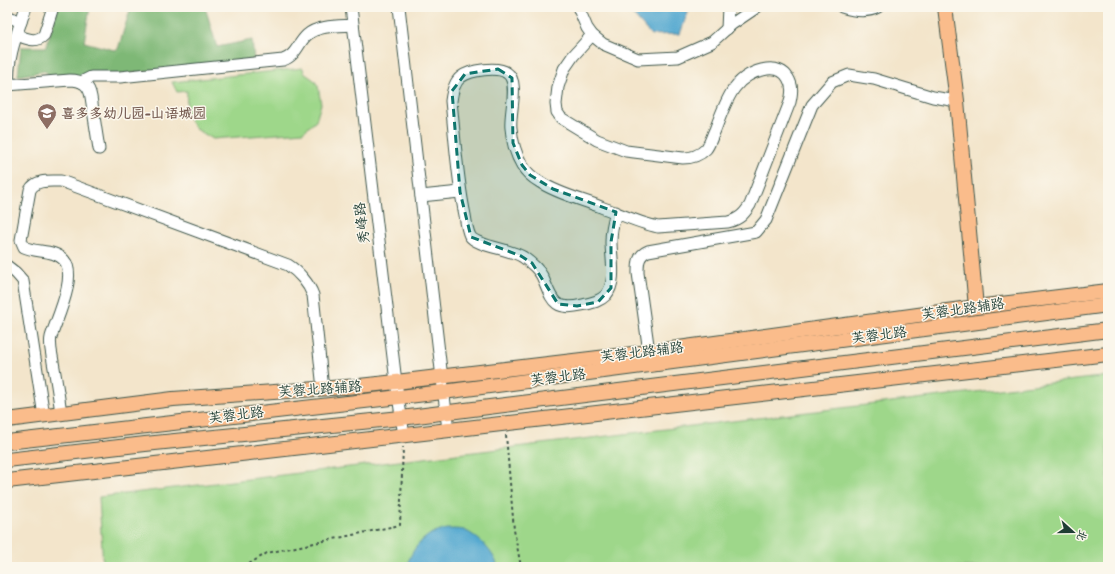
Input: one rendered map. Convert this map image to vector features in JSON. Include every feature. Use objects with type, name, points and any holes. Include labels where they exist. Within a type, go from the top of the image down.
[{"type":"main road","points":[[945,7],[957,101],[976,307]]},
{"type":"main road","name":"芙蓉北路辅路","points":[[7,420],[172,399],[396,382],[649,352],[976,307],[1108,291]]},
{"type":"main road","name":"芙蓉北路","points":[[7,442],[443,392],[1108,305]]},
{"type":"main road","name":"芙蓉北路","points":[[7,460],[145,444],[446,413],[1108,330]]},
{"type":"main road","points":[[7,481],[1108,354]]},
{"type":"street","points":[[26,7],[14,43],[8,76],[8,85],[70,80],[81,82],[88,87],[90,91],[99,149]]},
{"type":"street","points":[[17,35],[34,41],[41,39],[44,35],[53,7]]},
{"type":"street","name":"秀峰路","points":[[351,7],[396,382],[404,436]]},
{"type":"street","points":[[399,7],[448,430]]},
{"type":"street","points":[[578,7],[587,28],[592,35],[604,44],[638,59],[678,57],[712,42],[727,28],[757,7]]},
{"type":"street","points":[[727,28],[728,7]]},
{"type":"street","points":[[842,7],[852,10],[872,11],[878,7]]},
{"type":"street","points":[[7,16],[21,22]]},
{"type":"street","points":[[81,82],[91,77],[120,77],[283,60],[289,58],[306,35],[313,31],[322,28],[354,25]]},
{"type":"street","points":[[592,35],[573,56],[564,69],[558,86],[556,104],[557,112],[561,118],[597,140],[626,151],[684,158],[692,158],[699,154],[706,149],[710,142],[732,89],[740,81],[752,73],[767,69],[775,69],[783,72],[790,82],[792,92],[790,102],[750,205],[744,215],[738,220],[728,222],[658,227],[649,225],[616,212],[553,189],[540,183],[530,175],[522,165],[513,143],[511,111],[514,88],[512,78],[507,72],[498,69],[483,70],[465,74],[460,77],[452,91],[451,101],[460,192],[471,237],[478,242],[504,249],[521,256],[532,264],[541,275],[553,300],[564,306],[577,306],[598,302],[606,295],[610,288],[612,280],[611,242],[616,212]]},
{"type":"street","points":[[649,352],[638,273],[639,257],[648,251],[687,243],[729,238],[756,232],[766,220],[812,105],[832,82],[849,75],[874,79],[933,97],[957,101]]},
{"type":"street","points":[[62,414],[50,340],[67,292],[67,269],[65,261],[60,257],[27,248],[21,240],[30,190],[32,185],[37,182],[61,181],[288,265],[294,269],[313,295],[323,388]]},
{"type":"street","points":[[421,196],[460,192]]},
{"type":"street","points":[[7,266],[23,281],[44,416]]},
{"type":"path","points":[[505,423],[514,530],[521,567]]},
{"type":"path","points":[[244,567],[267,553],[400,525],[404,436]]},
{"type":"highlighted area","points":[[498,69],[512,78],[513,143],[522,165],[530,175],[553,189],[616,212],[611,242],[611,288],[598,302],[577,306],[558,304],[532,263],[521,256],[471,237],[460,192],[452,91],[465,74]]},
{"type":"green space","points":[[58,7],[90,7],[84,42],[114,50],[118,49],[130,7],[205,7],[217,47],[252,40],[254,60],[85,78],[51,78],[45,71],[18,76],[21,47],[46,47]]},
{"type":"green space","points":[[303,68],[304,73],[314,80],[318,86],[321,104],[316,121],[303,132],[213,139],[196,129],[190,121],[186,113],[187,91],[177,92],[172,82]]},
{"type":"green space","points":[[1108,376],[1108,567],[103,567],[99,497]]},
{"type":"water","points":[[626,7],[690,7],[680,34],[651,35]]},
{"type":"water","points":[[440,530],[464,530],[475,536],[489,550],[498,567],[407,567],[413,551],[425,538]]},
{"type":"place","name":"喜多多幼儿园-山语城园","points":[[47,130]]}]
